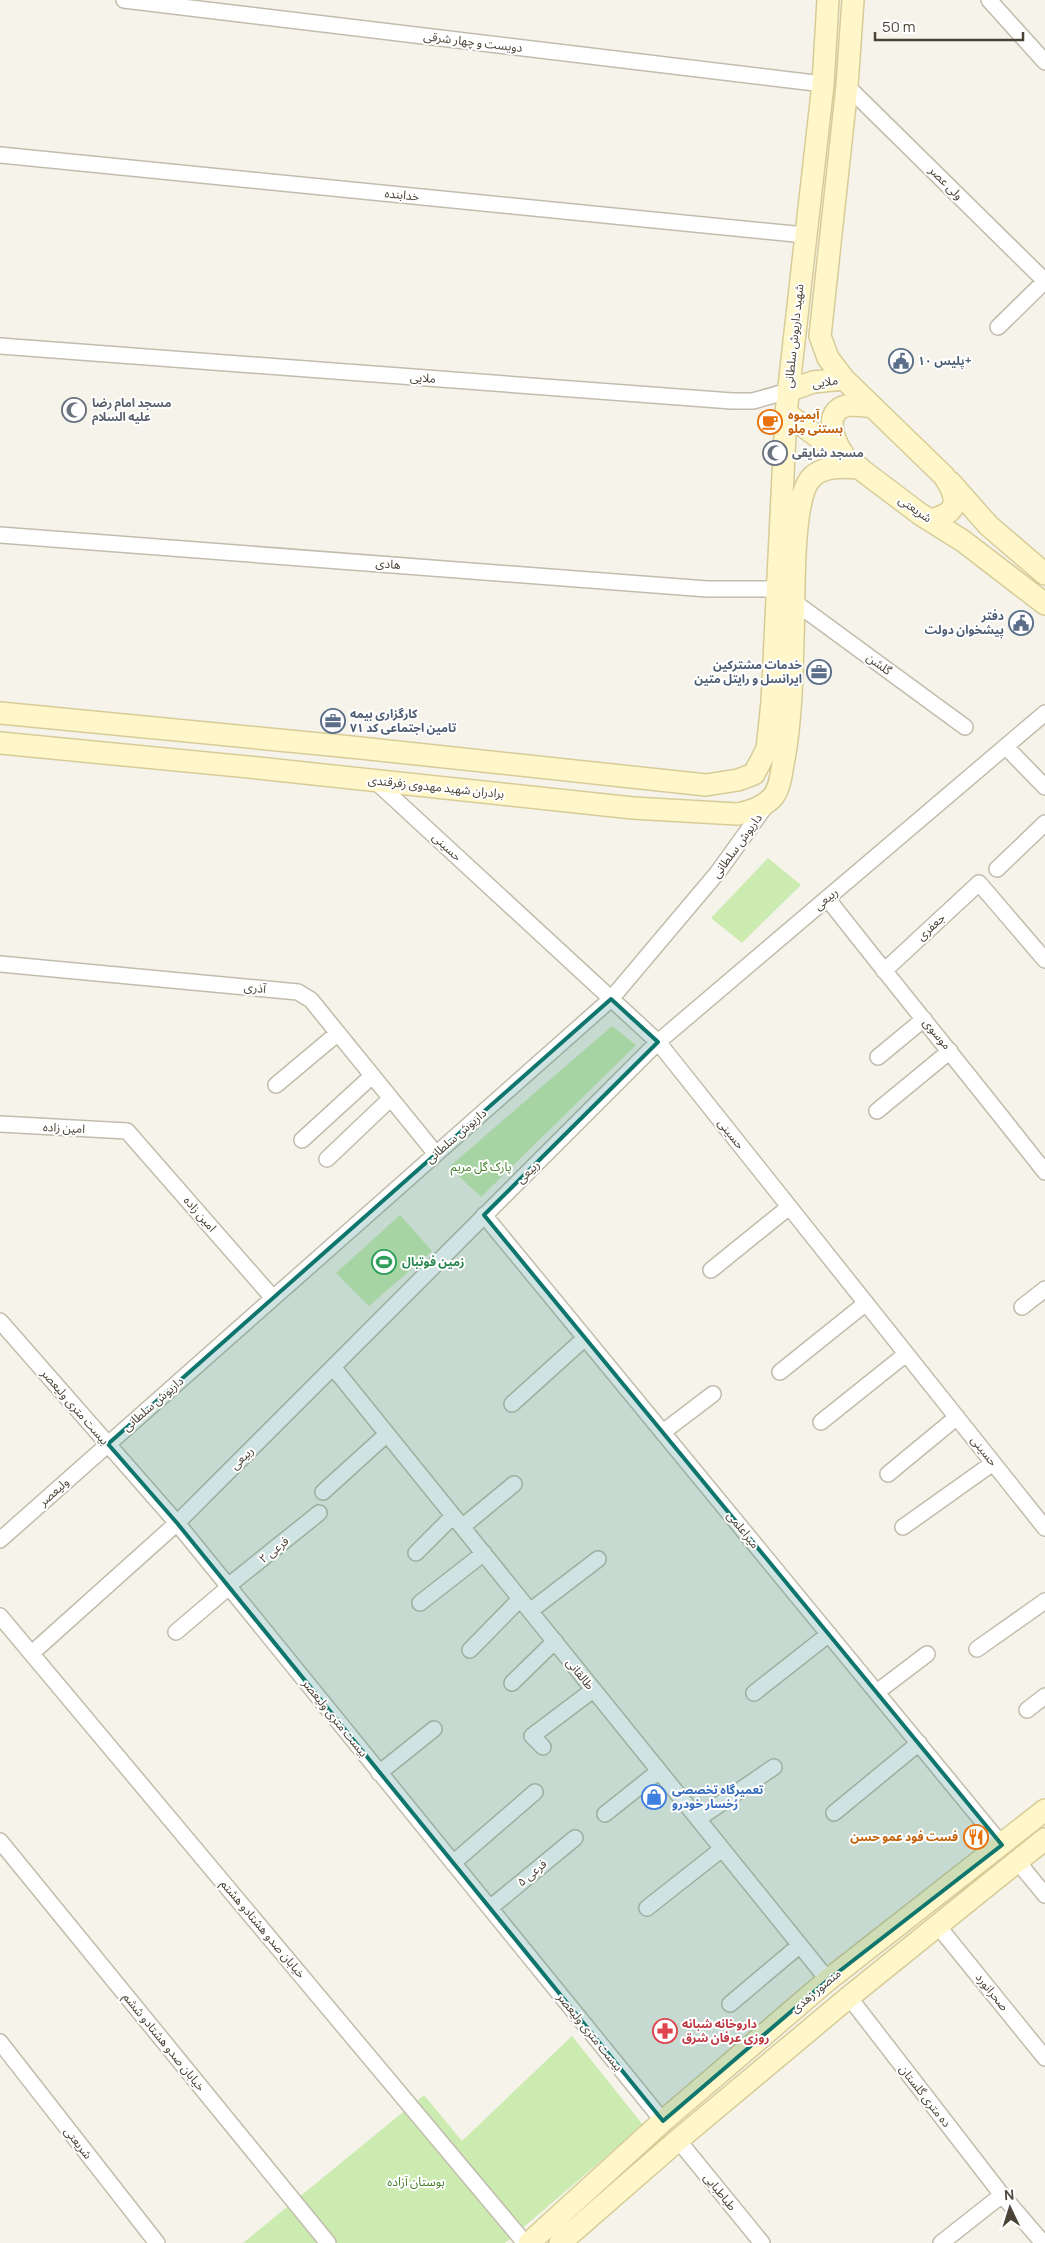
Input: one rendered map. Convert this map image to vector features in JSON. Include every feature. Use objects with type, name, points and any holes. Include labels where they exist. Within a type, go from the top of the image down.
[{"type":"main road","name":"شهید داریوش سلطانی","points":[[780,703],[785,595],[786,414],[823,84],[828,0]]},
{"type":"main road","name":"شهید داریوش سلطانی","points":[[844,379],[828,358],[820,336],[847,86],[853,0]]},
{"type":"main road","points":[[823,84],[847,86]]},
{"type":"main road","points":[[805,235],[830,237]]},
{"type":"main road","points":[[844,379],[944,476],[989,526],[1045,574]]},
{"type":"main road","name":"ملایی","points":[[788,391],[813,382],[844,379]]},
{"type":"main road","points":[[853,463],[836,444],[831,430],[832,419],[840,408],[852,405],[872,407]]},
{"type":"main road","name":"شریعتی","points":[[786,414],[920,514],[963,540],[1045,604]]},
{"type":"main road","name":"شهید داریوش سلطانی","points":[[785,595],[804,492],[812,477],[832,467],[853,463]]},
{"type":"main road","points":[[920,514],[930,520],[944,517],[952,510],[955,500],[953,489],[944,476]]},
{"type":"main road","points":[[0,713],[351,747],[706,785],[738,780],[754,774],[767,749],[780,703]]},
{"type":"main road","points":[[772,798],[781,776],[788,734],[780,703]]},
{"type":"main road","name":"برادران شهید مهدوی زفرقندی","points":[[0,743],[633,808],[737,814],[754,811],[772,798]]},
{"type":"main road","points":[[351,747],[374,780]]},
{"type":"main road","name":"منصور زهدی","points":[[527,2243],[663,2121],[828,1980],[1045,1810]]},
{"type":"main road","name":"منصور زهدی","points":[[560,2243],[678,2140],[849,1997],[1045,1839]]},
{"type":"main road","points":[[1002,1845],[1018,1862]]},
{"type":"main road","points":[[663,2121],[678,2140]]},
{"type":"street","name":"دویست و چهار شرقی","points":[[124,0],[823,84]]},
{"type":"street","points":[[989,0],[1045,62]]},
{"type":"street","name":"ولی عصر","points":[[847,86],[1045,281]]},
{"type":"street","name":"خدابنده","points":[[0,155],[805,235]]},
{"type":"street","points":[[998,327],[1045,281]]},
{"type":"street","name":"ملایی","points":[[0,346],[732,402],[753,401],[788,391]]},
{"type":"street","name":"هادی","points":[[0,535],[785,595]]},
{"type":"street","name":"گلشن","points":[[785,595],[965,727]]},
{"type":"street","name":"ربیعی","points":[[32,1654],[177,1523],[658,1042],[1045,714]]},
{"type":"street","points":[[1006,747],[1045,787]]},
{"type":"street","name":"حسینی","points":[[374,780],[658,1042],[1045,1528]]},
{"type":"street","name":"داریوش سلطانی","points":[[108,1444],[611,1000],[718,872],[772,798]]},
{"type":"street","points":[[997,869],[1045,823]]},
{"type":"street","name":"جعفری","points":[[884,971],[979,883],[1045,960]]},
{"type":"street","name":"موسوی","points":[[827,898],[884,971],[950,1050],[1045,1172]]},
{"type":"street","name":"آذری","points":[[0,964],[298,992],[311,1000],[436,1154]]},
{"type":"street","points":[[878,1057],[924,1019]]},
{"type":"street","points":[[276,1085],[338,1033]]},
{"type":"street","points":[[877,1111],[950,1050]]},
{"type":"street","points":[[302,1140],[372,1076]]},
{"type":"street","points":[[326,1159],[390,1099]]},
{"type":"street","name":"امين زاده","points":[[0,1124],[127,1131]]},
{"type":"street","name":"امین زاده","points":[[127,1131],[273,1298]]},
{"type":"street","points":[[711,1270],[789,1208]]},
{"type":"street","name":"میراعلمی","points":[[484,1215],[1002,1845]]},
{"type":"street","points":[[1022,1307],[1045,1288]]},
{"type":"street","points":[[780,1372],[866,1303]]},
{"type":"street","name":"بیست متری ولیعصر","points":[[0,1321],[177,1523],[663,2121]]},
{"type":"street","points":[[512,1404],[585,1338]]},
{"type":"street","points":[[821,1422],[906,1354]]},
{"type":"street","name":"طالقانی","points":[[333,1367],[828,1980]]},
{"type":"street","points":[[663,1432],[713,1394]]},
{"type":"street","points":[[888,1474],[957,1418]]},
{"type":"street","points":[[323,1492],[388,1434]]},
{"type":"street","name":"ولیعصر","points":[[0,1540],[108,1444]]},
{"type":"street","points":[[903,1527],[993,1463]]},
{"type":"street","points":[[416,1553],[458,1521],[514,1484]]},
{"type":"street","name":"فرعی ۲","points":[[176,1632],[320,1513]]},
{"type":"street","points":[[420,1603],[484,1553]]},
{"type":"street","points":[[530,1611],[598,1559]]},
{"type":"street","points":[[470,1650],[520,1599]]},
{"type":"street","points":[[977,1649],[1045,1601]]},
{"type":"street","name":"خیابان صدو هشتادو هشتم","points":[[0,1616],[527,2243]]},
{"type":"street","points":[[754,1692],[829,1634]]},
{"type":"street","points":[[512,1682],[555,1642]]},
{"type":"street","points":[[877,1692],[927,1654]]},
{"type":"street","points":[[543,1747],[532,1736],[593,1690]]},
{"type":"street","points":[[1027,1710],[1045,1696]]},
{"type":"street","points":[[379,1772],[434,1729]]},
{"type":"street","points":[[834,1812],[919,1743]]},
{"type":"street","points":[[698,1819],[774,1767]]},
{"type":"street","points":[[605,1814],[659,1771]]},
{"type":"street","points":[[453,1863],[535,1792]]},
{"type":"street","name":"فرعی ۵","points":[[490,1908],[575,1838]]},
{"type":"street","name":"خیابان صدو هشتادو ششم","points":[[0,1841],[328,2243]]},
{"type":"street","points":[[647,1908],[722,1849]]},
{"type":"street","points":[[1018,1862],[1045,1896]]},
{"type":"street","name":"صحرانورد","points":[[938,1926],[1045,2058]]},
{"type":"street","points":[[730,2004],[800,1945]]},
{"type":"street","name":"ده متری گلستان","points":[[849,1997],[1002,2195],[1043,2243]]},
{"type":"street","name":"شریعتی","points":[[0,2042],[157,2243]]},
{"type":"street","name":"طباطبایی","points":[[678,2140],[762,2243]]},
{"type":"street","points":[[942,2243],[1002,2195]]},
{"type":"highlighted area","points":[[611,999],[658,1042],[484,1215],[1002,1845],[828,1980],[663,2121],[177,1523],[108,1444]]},
{"type":"green space","points":[[768,858],[801,885],[742,943],[711,918]]},
{"type":"green space","name":"پارک گل مریم","points":[[612,1026],[636,1045],[481,1197],[449,1167]]},
{"type":"green space","name":"زمین فوتبال","points":[[400,1215],[432,1251],[369,1306],[336,1273]]},
{"type":"green space","name":"بوستان آزاده","points":[[572,2036],[643,2125],[505,2243],[243,2243],[424,2095],[462,2141]]},
{"type":"place","name":"پلیس ۱۰+","points":[[901,361]]},
{"type":"place","name":"مسجد امام رضا علیه السلام","points":[[74,410]]},
{"type":"place","name":"آبمیوه بستنی مِلو","points":[[770,422]]},
{"type":"place","name":"مسجد شایقی","points":[[775,453]]},
{"type":"place","name":"دفتر پیشخوان دولت","points":[[1021,623]]},
{"type":"place","name":"خدمات مشترکین ایرانسل و رایتل متین","points":[[819,672]]},
{"type":"place","name":"کارگزاری بیمه تامین اجتماعی کد ۷۱","points":[[333,721]]},
{"type":"place","name":"زمین فوتبال","points":[[384,1262]]},
{"type":"place","name":"تعمیرگاه تخصصی رُخسار خودرو","points":[[654,1797]]},
{"type":"place","name":"فست فود عمو حسن","points":[[976,1837]]},
{"type":"place","name":"داروخانه شبانه روزی عرفان شرق","points":[[665,2031]]}]
